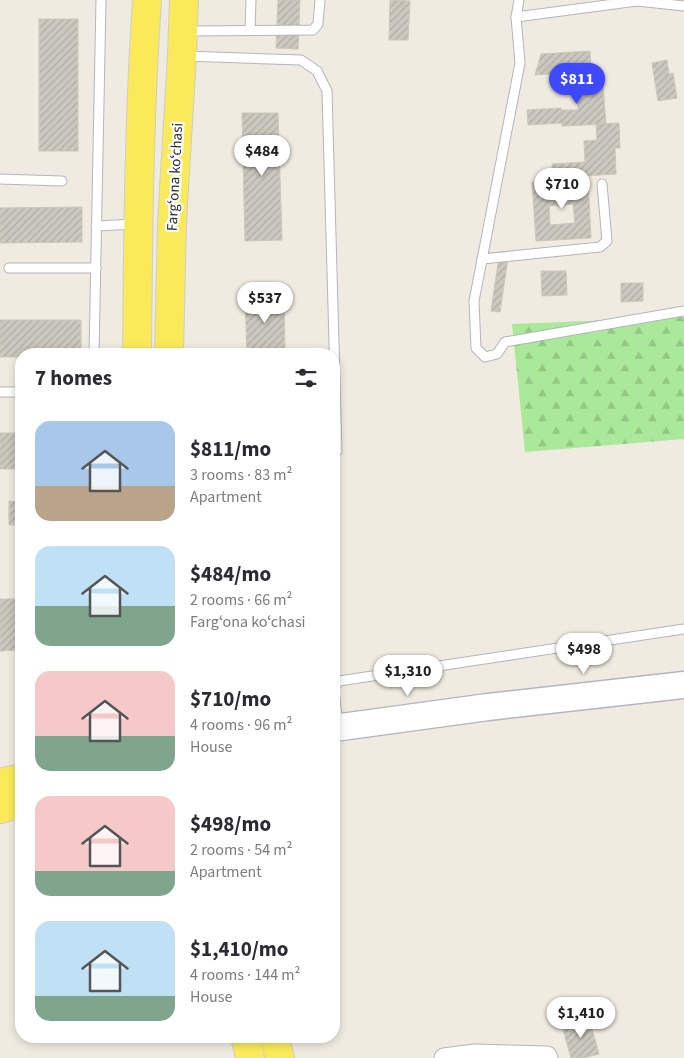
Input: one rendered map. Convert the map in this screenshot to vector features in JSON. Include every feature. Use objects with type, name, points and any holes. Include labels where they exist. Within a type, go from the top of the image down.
[{"type":"main road","points":[[137,348],[144,43],[148,0]]},
{"type":"main road","name":"Fargʻona koʻchasi","points":[[168,348],[172,222],[184,0]]},
{"type":"main road","points":[[340,727],[488,707],[684,685]]},
{"type":"main road","points":[[0,783],[15,779]]},
{"type":"main road","points":[[0,808],[15,804]]},
{"type":"main road","points":[[246,1043],[250,1058]]},
{"type":"main road","points":[[276,1043],[280,1058]]},
{"type":"street","points":[[444,1058],[475,1054],[547,1056],[548,1058]]},
{"type":"lane","points":[[94,348],[101,0]]},
{"type":"lane","points":[[250,30],[251,0]]},
{"type":"lane","points":[[182,44],[250,30],[313,30],[318,24],[320,0]]},
{"type":"lane","points":[[519,0],[516,17],[520,63],[474,301],[476,348],[485,356],[498,354],[505,342],[684,311]]},
{"type":"lane","points":[[516,17],[637,1],[684,6]]},
{"type":"lane","points":[[182,44],[301,60],[317,71],[327,91],[334,348]]},
{"type":"lane","points":[[0,179],[62,181]]},
{"type":"lane","points":[[482,259],[600,247],[607,242],[602,184]]},
{"type":"lane","points":[[96,226],[139,224]]},
{"type":"lane","points":[[9,268],[96,268]]},
{"type":"lane","points":[[0,392],[15,392]]},
{"type":"lane","points":[[340,681],[684,629]]},
{"type":"green space","points":[[684,317],[684,439],[525,452],[512,324]]},
{"type":"building","points":[[278,0],[300,0],[298,49],[276,48]]},
{"type":"building","points":[[390,0],[410,1],[408,40],[389,40]]},
{"type":"building","points":[[39,19],[78,19],[78,151],[39,151]]},
{"type":"building","points":[[590,51],[591,67],[579,68],[579,72],[535,75],[541,54]]},
{"type":"building","points":[[667,60],[669,74],[673,73],[677,98],[658,101],[652,63]]},
{"type":"building","points":[[602,72],[606,124],[562,126],[562,123],[528,125],[527,110],[561,108],[561,110],[578,110],[575,73]]},
{"type":"building","points":[[242,113],[278,113],[282,240],[245,241]]},
{"type":"building","points":[[619,123],[620,148],[615,148],[616,174],[553,178],[552,164],[585,162],[584,141],[597,140],[596,124]]},
{"type":"building","points":[[588,179],[591,238],[536,241],[532,182]],"holes":[[[573,204],[575,223],[550,225],[549,206]]]},
{"type":"building","points":[[82,207],[82,242],[0,243],[0,208]]},
{"type":"building","points":[[499,257],[508,258],[500,312],[491,311]]},
{"type":"building","points":[[541,271],[566,271],[567,295],[542,296]]},
{"type":"building","points":[[621,283],[643,283],[643,301],[621,302]]},
{"type":"building","points":[[284,294],[285,348],[247,348],[245,295]]},
{"type":"building","points":[[0,320],[81,320],[81,348],[15,348],[15,357],[0,357]]},
{"type":"building","points":[[0,433],[15,433],[15,469],[0,469]]},
{"type":"building","points":[[9,501],[15,502],[15,525],[9,525]]},
{"type":"building","points":[[0,599],[15,599],[15,650],[0,651]]},
{"type":"building","points":[[589,1018],[599,1054],[583,1058],[571,1058],[562,1026]]}]
